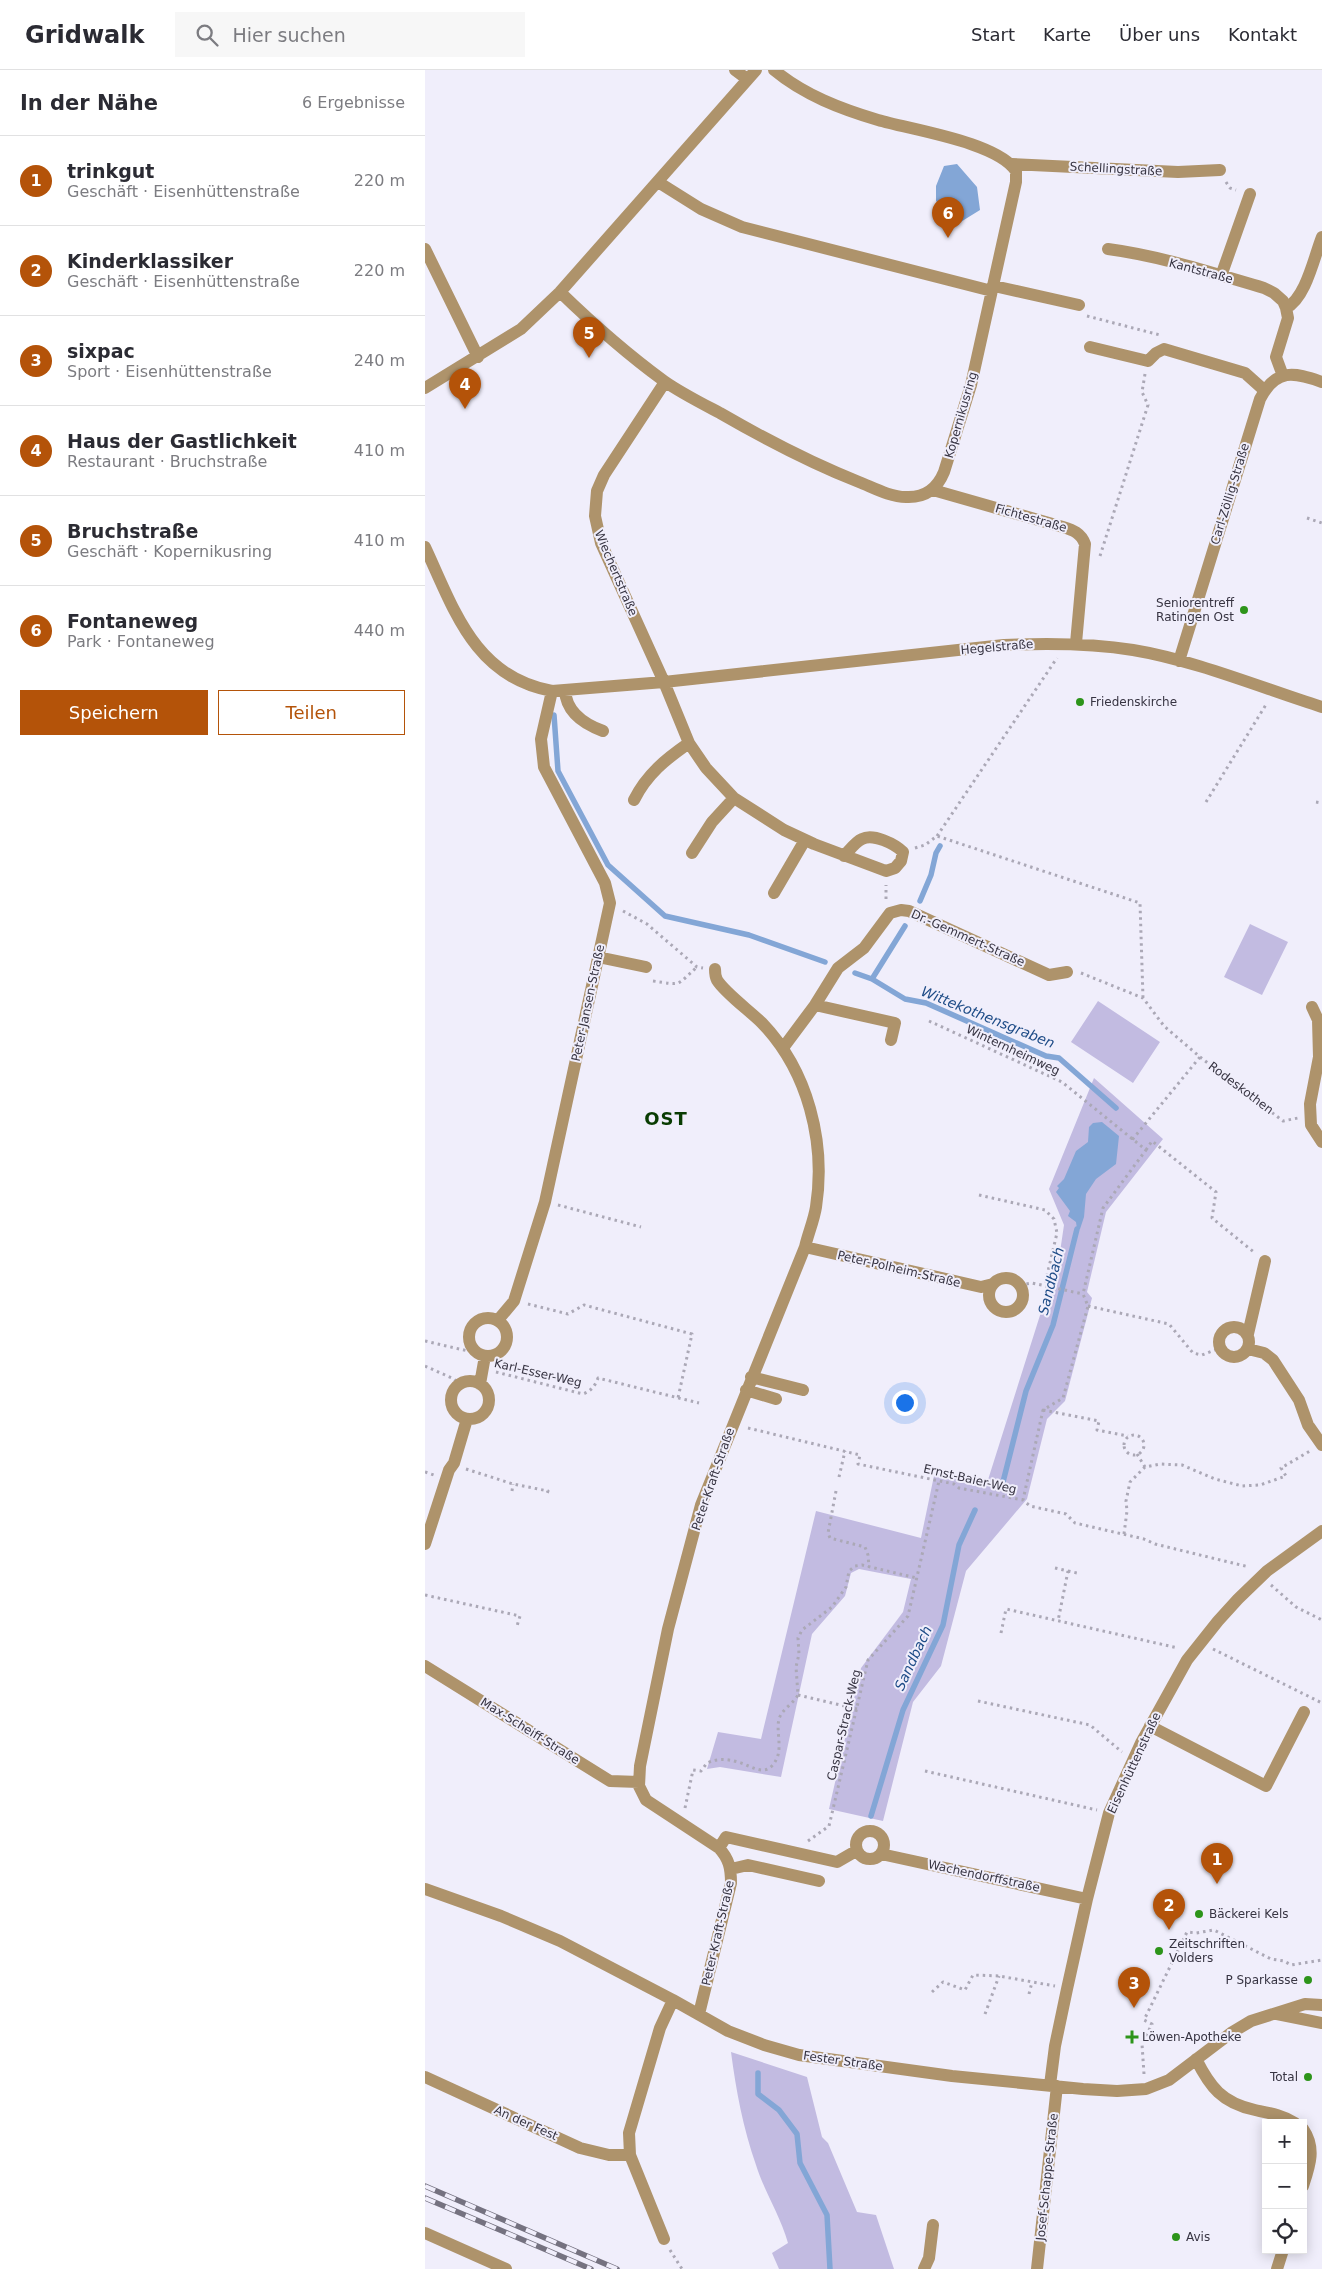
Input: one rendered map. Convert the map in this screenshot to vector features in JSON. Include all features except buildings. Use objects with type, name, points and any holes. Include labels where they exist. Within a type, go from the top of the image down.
[{"type":"street","points":[[425,388],[479,357],[521,329],[560,292],[752,75],[735,70]]},
{"type":"street","points":[[775,70],[805,92],[828,102],[876,119],[969,144],[994,153],[1012,164]]},
{"type":"street","name":"Schellingstraße","points":[[1012,164],[1178,172],[1219,170]]},
{"type":"street","name":"Kopernikusring","points":[[933,490],[940,482],[944,472],[971,385],[1016,182],[1016,171],[1012,164]]},
{"type":"street","points":[[658,182],[701,210],[742,227],[993,288],[1079,305]]},
{"type":"street","points":[[1221,276],[1250,194]]},
{"type":"street","points":[[1283,376],[1276,357],[1288,318],[1287,308],[1297,301],[1300,296],[1322,237]]},
{"type":"street","points":[[425,249],[479,357]]},
{"type":"street","name":"Kantstraße","points":[[1108,249],[1131,252],[1264,288],[1274,293],[1283,301],[1287,308]]},
{"type":"street","points":[[560,292],[612,341],[665,382],[817,465],[890,494],[914,497],[924,495],[933,490]]},
{"type":"street","points":[[1090,347],[1148,361],[1156,353],[1164,349],[1245,373],[1264,390],[1275,379],[1283,376],[1299,374],[1322,382]]},
{"type":"street","name":"Wiechertstraße","points":[[665,382],[600,482],[595,502],[595,516],[601,544],[664,682],[689,743],[706,768],[734,798],[805,840],[886,872]]},
{"type":"street","name":"Carl-Zöllig-Straße","points":[[1179,661],[1259,399],[1264,390]]},
{"type":"street","name":"Fichtestraße","points":[[933,490],[1073,530],[1082,537],[1085,544],[1083,568],[1071,643]]},
{"type":"street","points":[[425,548],[465,631],[475,646],[487,659],[519,680],[558,690],[664,682]]},
{"type":"street","name":"Hegelstraße","points":[[664,682],[1005,645],[1071,643],[1135,650],[1179,661],[1322,707]]},
{"type":"street","points":[[558,690],[574,713],[588,725],[603,731]]},
{"type":"street","name":"Peter-Jansen-Straße","points":[[498,1320],[514,1301],[545,1202],[610,904],[605,883],[544,767],[541,739],[558,690]]},
{"type":"street","points":[[634,800],[652,772],[689,743]]},
{"type":"street","points":[[691,853],[712,822],[734,798]]},
{"type":"street","points":[[844,856],[858,841],[870,837],[897,846],[903,852],[901,861],[895,868],[886,872]]},
{"type":"street","points":[[774,894],[805,840]]},
{"type":"street","name":"Dr.-Gemmert-Straße","points":[[890,913],[901,910],[909,911],[1049,974],[1067,972]]},
{"type":"street","points":[[783,1048],[815,1005],[837,968],[864,948],[890,913]]},
{"type":"street","points":[[598,956],[646,967]]},
{"type":"street","name":"Peter-Kraft-Straße","points":[[699,2014],[731,1883],[731,1869],[727,1858],[719,1848],[646,1800],[642,1794],[639,1782],[640,1766],[671,1619],[701,1505],[751,1376],[805,1247],[816,1208],[819,1168],[814,1119],[801,1084],[783,1048],[762,1023],[717,980],[715,969]]},
{"type":"street","points":[[815,1005],[895,1023],[891,1040]]},
{"type":"street","points":[[1313,1007],[1318,1020],[1319,1057],[1310,1104],[1311,1125],[1322,1142]]},
{"type":"street","name":"Peter-Polheim-Straße","points":[[805,1247],[981,1287],[993,1284],[1001,1278],[1008,1278],[1020,1285]]},
{"type":"street","points":[[1248,1334],[1242,1328],[1229,1327],[1219,1336],[1220,1348],[1228,1356],[1235,1358],[1243,1355],[1248,1350],[1250,1343],[1248,1334],[1265,1262]]},
{"type":"street","points":[[993,1284],[989,1293],[991,1303],[999,1310],[1006,1312],[1012,1311],[1021,1302],[1023,1290],[1020,1285]]},
{"type":"street","points":[[484,1318],[498,1320],[506,1330],[506,1344],[498,1354],[485,1356],[473,1349],[470,1341],[470,1332],[473,1325],[484,1318]]},
{"type":"street","points":[[1248,1350],[1265,1353],[1273,1360],[1299,1400],[1308,1425],[1321,1445]]},
{"type":"street","points":[[480,1384],[485,1356]]},
{"type":"street","points":[[751,1376],[803,1390]]},
{"type":"street","points":[[473,1381],[480,1384],[488,1393],[488,1407],[479,1417],[467,1419],[455,1412],[451,1396],[460,1384],[473,1381]]},
{"type":"street","points":[[746,1390],[776,1399]]},
{"type":"street","points":[[425,1544],[449,1470],[454,1463],[467,1419]]},
{"type":"street","name":"Eisenhüttenstraße","points":[[1053,2085],[1055,2046],[1087,1899],[1109,1813],[1133,1761],[1150,1726],[1197,1647],[1238,1599],[1265,1573],[1322,1530]]},
{"type":"street","name":"Max-Scheiff-Straße","points":[[425,1666],[610,1781],[639,1782]]},
{"type":"street","points":[[1150,1726],[1266,1786],[1304,1712]]},
{"type":"street","points":[[719,1848],[726,1837],[837,1862],[856,1851],[857,1838],[863,1832],[869,1830],[875,1831],[882,1837],[884,1845],[881,1854]]},
{"type":"street","name":"Wachendorffstraße","points":[[856,1851],[864,1858],[876,1858],[881,1854],[1087,1899]]},
{"type":"street","points":[[731,1869],[748,1865],[819,1881]]},
{"type":"street","name":"Fester Straße","points":[[425,1889],[501,1916],[560,1941],[728,2031],[764,2045],[799,2055],[952,2076],[1117,2091],[1146,2089],[1169,2080],[1251,2020],[1305,2004],[1322,2005]]},
{"type":"street","points":[[664,2239],[630,2155],[629,2132],[659,2028],[673,2000]]},
{"type":"street","name":"Fester Straße","points":[[1274,2014],[1322,2023]]},
{"type":"street","points":[[1196,2059],[1205,2077],[1217,2092],[1232,2103],[1287,2119]]},
{"type":"street","name":"An der Fest","points":[[425,2077],[595,2153],[630,2155]]},
{"type":"street","name":"Josef-Schappe-Straße","points":[[1037,2269],[1053,2085]]},
{"type":"street","points":[[1307,2135],[1312,2148],[1307,2173]]},
{"type":"street","points":[[924,2269],[929,2258],[933,2225]]},
{"type":"street","points":[[425,2233],[506,2269]]},
{"type":"street","points":[[1277,2269],[1282,2254]]},
{"type":"path","points":[[1083,568],[1096,570],[1147,405],[1142,386],[1148,361]]},
{"type":"path","points":[[1307,518],[1322,523]]},
{"type":"path","points":[[903,852],[925,845],[937,836],[1071,643]]},
{"type":"path","points":[[1206,802],[1274,692]]},
{"type":"path","points":[[1316,802],[1322,803]]},
{"type":"path","points":[[937,836],[1141,903],[1143,998],[1083,973],[1067,972]]},
{"type":"path","points":[[886,872],[886,905],[890,913]]},
{"type":"path","points":[[610,904],[647,924],[697,967],[715,969]]},
{"type":"path","points":[[646,967],[649,980],[672,985],[682,983],[697,967]]},
{"type":"path","name":"Rodeskothen","points":[[1143,998],[1164,1026],[1200,1057],[1283,1121],[1311,1116]]},
{"type":"path","name":"Winternheimweg","points":[[929,1021],[1061,1082],[1146,1150]]},
{"type":"path","points":[[1132,1140],[1200,1057]]},
{"type":"path","points":[[1023,1500],[1043,1410],[1063,1398],[1088,1306],[1083,1294],[1103,1208],[1152,1141],[1215,1192],[1212,1218],[1265,1262]]},
{"type":"path","points":[[979,1195],[1045,1210],[1054,1219],[1057,1234],[1045,1284]]},
{"type":"path","points":[[545,1202],[641,1227]]},
{"type":"path","points":[[1020,1285],[1032,1283],[1045,1284],[1083,1294]]},
{"type":"path","points":[[514,1301],[568,1314],[584,1305],[693,1334],[678,1398]]},
{"type":"path","points":[[1088,1306],[1169,1324],[1193,1353],[1202,1355],[1220,1348]]},
{"type":"path","points":[[425,1341],[468,1351],[473,1349]]},
{"type":"path","points":[[425,1366],[454,1379],[460,1384]]},
{"type":"path","name":"Karl-Esser-Weg","points":[[483,1369],[576,1393],[583,1394],[589,1392],[596,1384],[598,1378],[699,1403]]},
{"type":"path","points":[[1043,1410],[1099,1421],[1097,1430],[1127,1436],[1136,1434],[1143,1440],[1143,1449],[1137,1454],[1130,1454],[1123,1444],[1127,1436]]},
{"type":"path","points":[[732,1424],[845,1451],[839,1477]]},
{"type":"path","points":[[1124,1534],[1127,1511],[1126,1501],[1130,1482],[1145,1467],[1172,1464],[1190,1467],[1233,1485],[1260,1485],[1286,1476],[1281,1468],[1321,1445]]},
{"type":"path","name":"Ernst-Baier-Weg","points":[[845,1451],[860,1455],[858,1464],[954,1484],[959,1488],[1023,1500],[1029,1506],[1066,1514],[1075,1524],[1144,1539],[1155,1544],[1265,1573]]},
{"type":"path","points":[[1137,1454],[1145,1467]]},
{"type":"path","points":[[454,1463],[468,1471],[513,1484],[548,1491],[546,1496]]},
{"type":"path","name":"Caspar-Strack-Weg","points":[[793,1852],[829,1826],[868,1660],[908,1616],[939,1481]]},
{"type":"path","points":[[512,1491],[513,1484]]},
{"type":"path","points":[[836,1490],[827,1533],[830,1538],[865,1547],[869,1555],[869,1567]]},
{"type":"path","points":[[681,1823],[693,1770],[701,1771],[707,1763],[719,1759],[740,1762],[755,1770],[768,1769],[773,1763],[777,1756],[781,1713],[791,1705],[798,1695],[795,1667],[799,1654],[798,1638],[802,1630],[831,1608],[846,1586],[849,1570],[855,1566],[869,1567],[917,1578]]},
{"type":"path","points":[[1055,1568],[1077,1573]]},
{"type":"path","points":[[1058,1621],[1068,1571]]},
{"type":"path","points":[[1265,1573],[1296,1607],[1322,1620]]},
{"type":"path","points":[[425,1595],[474,1608],[520,1616],[517,1626]]},
{"type":"path","points":[[1001,1633],[1006,1609],[1058,1621],[1197,1647],[1322,1703]]},
{"type":"path","points":[[798,1695],[857,1709]]},
{"type":"path","points":[[978,1701],[1090,1725],[1133,1761]]},
{"type":"path","points":[[925,1771],[1109,1813]]},
{"type":"path","points":[[1209,1926],[1271,1959],[1284,1961],[1291,1965],[1322,1960]]},
{"type":"path","points":[[1146,2089],[1142,2044],[1152,2024],[1145,2020],[1187,1932],[1196,1933],[1214,1930]]},
{"type":"path","points":[[932,1992],[943,1982],[965,1990],[973,1975],[999,1976],[1067,1989]]},
{"type":"path","points":[[985,2014],[999,1976]]},
{"type":"path","points":[[1029,1994],[1033,1982]]},
{"type":"path","points":[[664,2239],[682,2269]]},
{"type":"shaded area","points":[[1250,924],[1288,942],[1262,995],[1224,977]]},
{"type":"shaded area","points":[[1098,1001],[1160,1042],[1133,1083],[1071,1042]]},
{"type":"shaded area","points":[[1094,1078],[1163,1139],[1106,1212],[1087,1292],[1092,1298],[1065,1401],[1047,1419],[1027,1499],[966,1571],[941,1666],[913,1702],[883,1821],[829,1809],[861,1668],[903,1612],[911,1579],[859,1569],[851,1573],[845,1596],[812,1634],[781,1777],[720,1767],[707,1769],[718,1732],[761,1739],[816,1511],[921,1538],[935,1471],[987,1483],[1060,1252],[1064,1225],[1049,1189]]},
{"type":"shaded area","points":[[731,2052],[807,2077],[822,2137],[828,2143],[857,2212],[876,2215],[894,2269],[779,2269],[772,2253],[788,2243],[759,2175],[751,2151],[735,2080]]},
{"type":"water","points":[[957,164],[977,187],[980,210],[959,223],[936,201],[936,186],[944,166]]},
{"type":"water","points":[[1102,1122],[1119,1136],[1116,1164],[1096,1179],[1086,1194],[1084,1217],[1080,1229],[1077,1229],[1076,1222],[1068,1216],[1070,1211],[1056,1192],[1059,1188],[1057,1186],[1064,1179],[1076,1151],[1088,1142],[1089,1127],[1093,1123]]},
{"type":"waterway","points":[[554,715],[558,771],[608,865],[665,916],[749,935],[825,962]]},
{"type":"waterway","name":"Wittekothensgraben","points":[[920,901],[940,846]]},
{"type":"waterway","name":"Wittekothensgraben","points":[[905,926],[872,979],[905,999],[926,1003],[1046,1056],[1059,1058],[1116,1108]]},
{"type":"waterway","points":[[855,973],[872,979]]},
{"type":"waterway","name":"Sandbach","points":[[1003,1482],[1026,1391],[1053,1325],[1077,1229]]},
{"type":"waterway","name":"Sandbach","points":[[871,1816],[903,1710],[943,1625],[959,1545],[975,1510]]},
{"type":"waterway","name":"Sandbach","points":[[758,2073],[758,2094],[779,2110],[797,2134],[800,2163],[827,2215],[830,2269]]},
{"type":"railway","points":[[425,2186],[617,2269]]},
{"type":"railway","points":[[425,2198],[591,2269]]},
{"type":"place","name":"Fontaneweg","points":[[948,238]]},
{"type":"place","name":"Bruchstraße","points":[[589,358]]},
{"type":"place","name":"Haus der Gastlichkeit","points":[[465,409]]},
{"type":"place","name":"Seniorentreff Ratingen Ost","points":[[1244,610]]},
{"type":"place","name":"Friedenskirche","points":[[1080,702]]},
{"type":"place","name":"trinkgut","points":[[1217,1884]]},
{"type":"place","name":"Bäckerei Kels","points":[[1199,1914]]},
{"type":"place","name":"Kinderklassiker","points":[[1169,1930]]},
{"type":"place","name":"Zeitschriften Volders","points":[[1159,1951]]},
{"type":"place","name":"P Sparkasse","points":[[1308,1980]]},
{"type":"place","name":"sixpac","points":[[1134,2008]]},
{"type":"place","name":"Löwen-Apotheke","points":[[1132,2037]]},
{"type":"place","name":"Total","points":[[1308,2077]]},
{"type":"place","name":"Avis","points":[[1176,2237]]},
{"type":"district","name":"OST","points":[[666,1118]]}]
